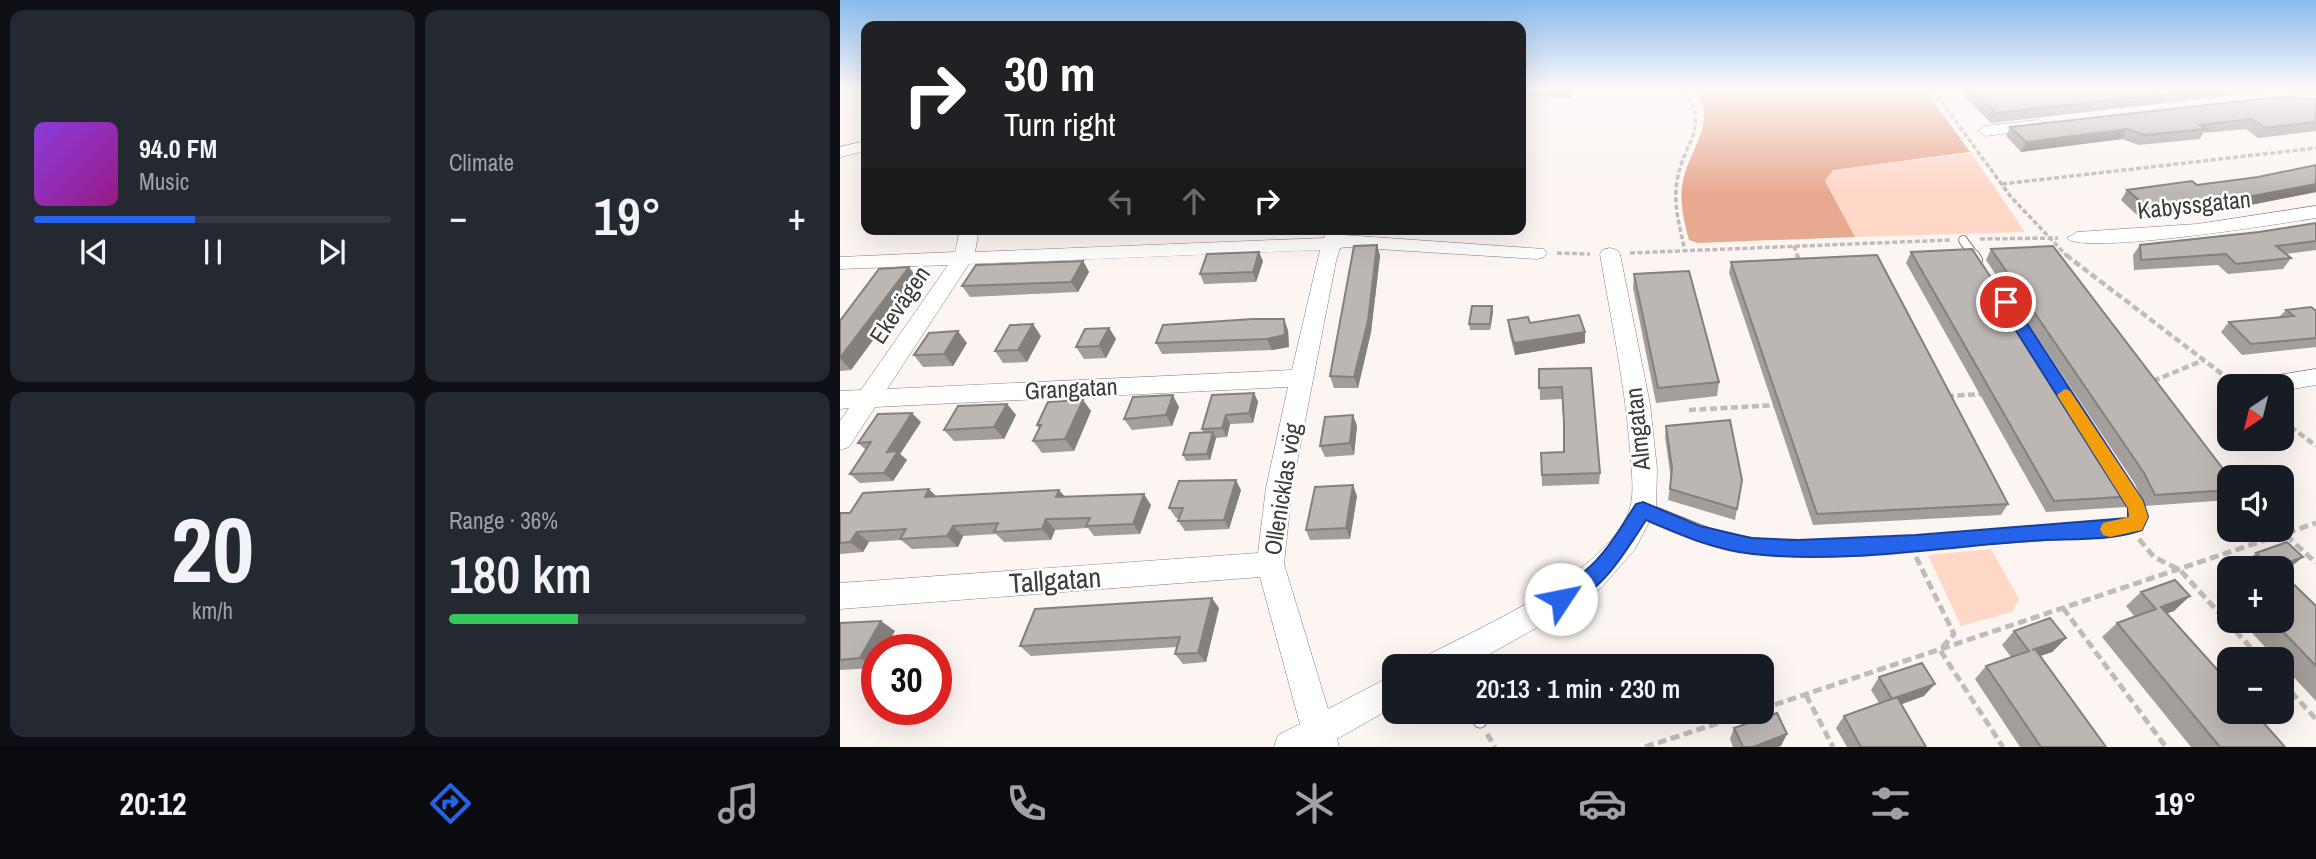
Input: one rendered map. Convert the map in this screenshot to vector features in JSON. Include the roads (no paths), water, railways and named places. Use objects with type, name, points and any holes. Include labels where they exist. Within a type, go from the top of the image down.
[{"type":"street","points":[[1986,131],[2037,125]]},
{"type":"street","points":[[840,152],[861,147]]},
{"type":"street","name":"Kabyssgatan","points":[[2077,238],[2138,237],[2184,232],[2316,212]]},
{"type":"street","name":"Ekevägen","points":[[840,440],[964,257],[969,235]]},
{"type":"street","points":[[840,263],[1334,237],[1346,242],[1537,253]]},
{"type":"street","name":"Ollenicklas vög","points":[[1310,742],[1270,564],[1279,488],[1334,237]]},
{"type":"street","name":"Almgatan","points":[[1464,654],[1591,579],[1625,541],[1643,509],[1644,468],[1638,404],[1610,254]]},
{"type":"street","points":[[2294,380],[2316,377]]},
{"type":"street","name":"Grangatan","points":[[840,400],[1302,378]]},
{"type":"street","name":"Tallgatan","points":[[840,596],[1270,564]]},
{"type":"street","points":[[1310,742],[1382,698]]},
{"type":"lane","points":[[1963,240],[1984,271]]},
{"type":"lane","points":[[1643,509],[1697,534],[1751,546],[1798,548],[1909,544],[2135,524],[2138,517],[2137,506],[2116,474]]}]
